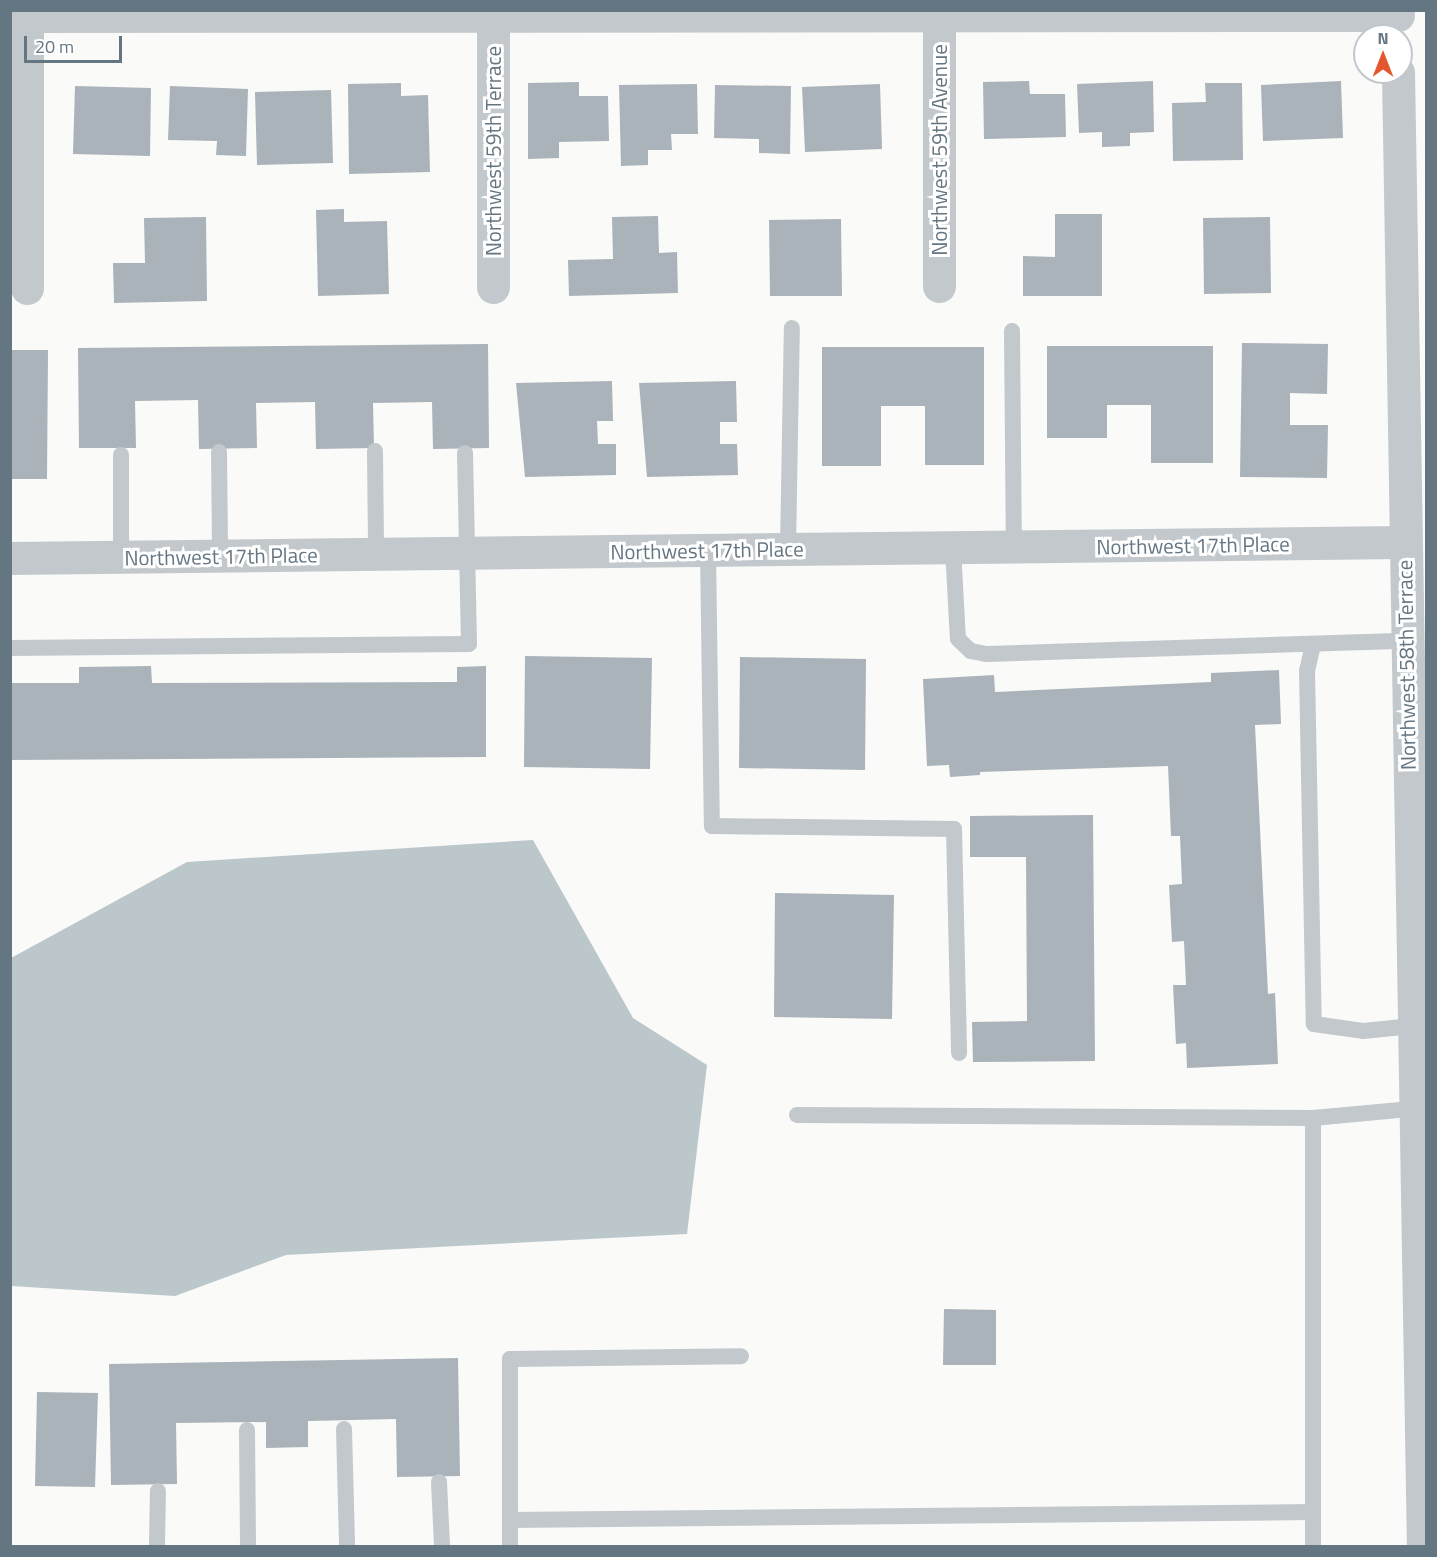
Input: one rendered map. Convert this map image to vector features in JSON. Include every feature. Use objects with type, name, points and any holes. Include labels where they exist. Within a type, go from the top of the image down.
[{"type":"street","name":"Northwest 59th Terrace","points":[[493,15],[493,287]]},
{"type":"street","points":[[27,288],[19,16],[939,15],[1398,20]]},
{"type":"street","name":"Northwest 59th Avenue","points":[[939,15],[939,286]]},
{"type":"street","name":"Northwest 58th Terrace","points":[[1398,84],[1413,1026],[1421,1108],[1425,1514],[1423,1546]]},
{"type":"street","name":"Northwest 17th Place","points":[[10,558],[1404,542]]},
{"type":"lane","points":[[788,549],[792,328]]},
{"type":"lane","points":[[1012,331],[1014,547]]},
{"type":"lane","points":[[375,451],[376,554]]},
{"type":"lane","points":[[219,452],[220,556]]},
{"type":"lane","points":[[10,648],[469,644],[465,453]]},
{"type":"lane","points":[[120,455],[120,557]]},
{"type":"lane","points":[[953,548],[958,639],[970,651],[1313,645],[1406,641]]},
{"type":"lane","points":[[708,550],[712,826],[954,829],[959,1053]]},
{"type":"lane","points":[[1313,645],[1307,670],[1314,1024],[1363,1031],[1413,1026]]},
{"type":"lane","points":[[797,1114],[1313,1118],[1421,1108]]},
{"type":"lane","points":[[1313,1118],[1313,1546]]},
{"type":"lane","points":[[510,1546],[510,1359],[741,1356]]},
{"type":"lane","points":[[344,1429],[347,1546]]},
{"type":"lane","points":[[247,1430],[248,1546]]},
{"type":"lane","points":[[439,1482],[442,1546]]},
{"type":"lane","points":[[157,1546],[158,1491]]},
{"type":"lane","points":[[510,1521],[1313,1512]]},
{"type":"shaded area","points":[[533,840],[633,1018],[707,1065],[687,1234],[286,1255],[175,1296],[11,1286],[11,958],[187,862]]},
{"type":"building","points":[[1029,81],[1030,94],[1065,94],[1066,137],[984,139],[983,82]]},
{"type":"building","points":[[1153,81],[1154,132],[1130,133],[1130,146],[1102,147],[1102,132],[1079,133],[1077,84]]},
{"type":"building","points":[[1341,81],[1343,138],[1263,141],[1261,85]]},
{"type":"building","points":[[579,82],[579,96],[608,96],[609,141],[559,142],[559,158],[528,159],[528,83]]},
{"type":"building","points":[[401,83],[401,96],[428,95],[430,172],[349,174],[348,84]]},
{"type":"building","points":[[1205,83],[1242,83],[1243,160],[1173,161],[1172,103],[1206,102]]},
{"type":"building","points":[[697,84],[698,134],[671,134],[672,150],[648,150],[648,165],[621,166],[619,85]]},
{"type":"building","points":[[880,84],[882,149],[805,152],[802,87]]},
{"type":"building","points":[[715,85],[791,86],[790,154],[759,153],[759,139],[714,138]]},
{"type":"building","points":[[75,86],[151,88],[150,156],[73,154]]},
{"type":"building","points":[[170,86],[248,89],[246,156],[216,155],[217,141],[168,140]]},
{"type":"building","points":[[331,90],[333,163],[257,165],[255,92]]},
{"type":"building","points":[[344,209],[344,222],[387,221],[389,294],[318,296],[316,210]]},
{"type":"building","points":[[1055,214],[1102,214],[1102,296],[1023,296],[1023,256],[1055,257]]},
{"type":"building","points":[[658,216],[659,253],[677,252],[678,293],[569,296],[568,260],[613,259],[612,217]]},
{"type":"building","points":[[206,217],[207,301],[114,303],[113,263],[145,263],[144,218]]},
{"type":"building","points":[[1270,217],[1271,293],[1204,294],[1203,218]]},
{"type":"building","points":[[841,219],[842,296],[770,296],[769,220]]},
{"type":"building","points":[[1242,343],[1328,344],[1327,394],[1290,393],[1290,425],[1328,425],[1327,478],[1240,477]]},
{"type":"building","points":[[488,344],[489,448],[433,449],[432,402],[373,403],[374,448],[316,449],[315,402],[256,403],[257,448],[199,449],[198,400],[135,401],[136,448],[79,448],[78,348]]},
{"type":"building","points":[[1047,346],[1213,346],[1213,463],[1151,463],[1151,405],[1107,405],[1107,438],[1047,438]]},
{"type":"building","points":[[822,347],[984,347],[984,465],[925,465],[925,406],[881,406],[881,466],[822,466]]},
{"type":"building","points":[[10,350],[48,350],[47,479],[10,479]]},
{"type":"building","points":[[612,381],[613,421],[597,421],[598,444],[616,444],[616,475],[525,477],[516,383]]},
{"type":"building","points":[[736,381],[737,422],[720,422],[720,444],[737,444],[738,475],[647,477],[639,383]]},
{"type":"building","points":[[525,656],[652,658],[650,769],[524,767]]},
{"type":"building","points":[[740,657],[866,659],[865,770],[739,768]]},
{"type":"building","points":[[151,666],[152,683],[457,682],[457,667],[486,666],[486,757],[10,760],[10,683],[79,683],[79,667]]},
{"type":"building","points":[[1279,670],[1281,724],[1255,725],[1268,994],[1275,993],[1278,1064],[1187,1068],[1186,1043],[1176,1044],[1173,985],[1186,985],[1184,941],[1172,942],[1169,885],[1182,884],[1180,836],[1171,836],[1168,766],[980,772],[980,775],[950,777],[949,765],[927,766],[923,679],[994,675],[995,692],[1211,682],[1211,673]]},
{"type":"building","points":[[1093,815],[1095,1061],[973,1062],[972,1022],[1027,1021],[1026,857],[970,857],[970,816]]},
{"type":"building","points":[[775,893],[894,895],[892,1019],[774,1017]]},
{"type":"building","points":[[944,1309],[996,1310],[996,1365],[943,1365]]},
{"type":"building","points":[[458,1358],[460,1476],[397,1477],[396,1419],[308,1421],[308,1447],[266,1448],[266,1422],[176,1423],[177,1484],[111,1485],[109,1364]]},
{"type":"building","points":[[37,1392],[98,1393],[95,1487],[35,1486]]}]
